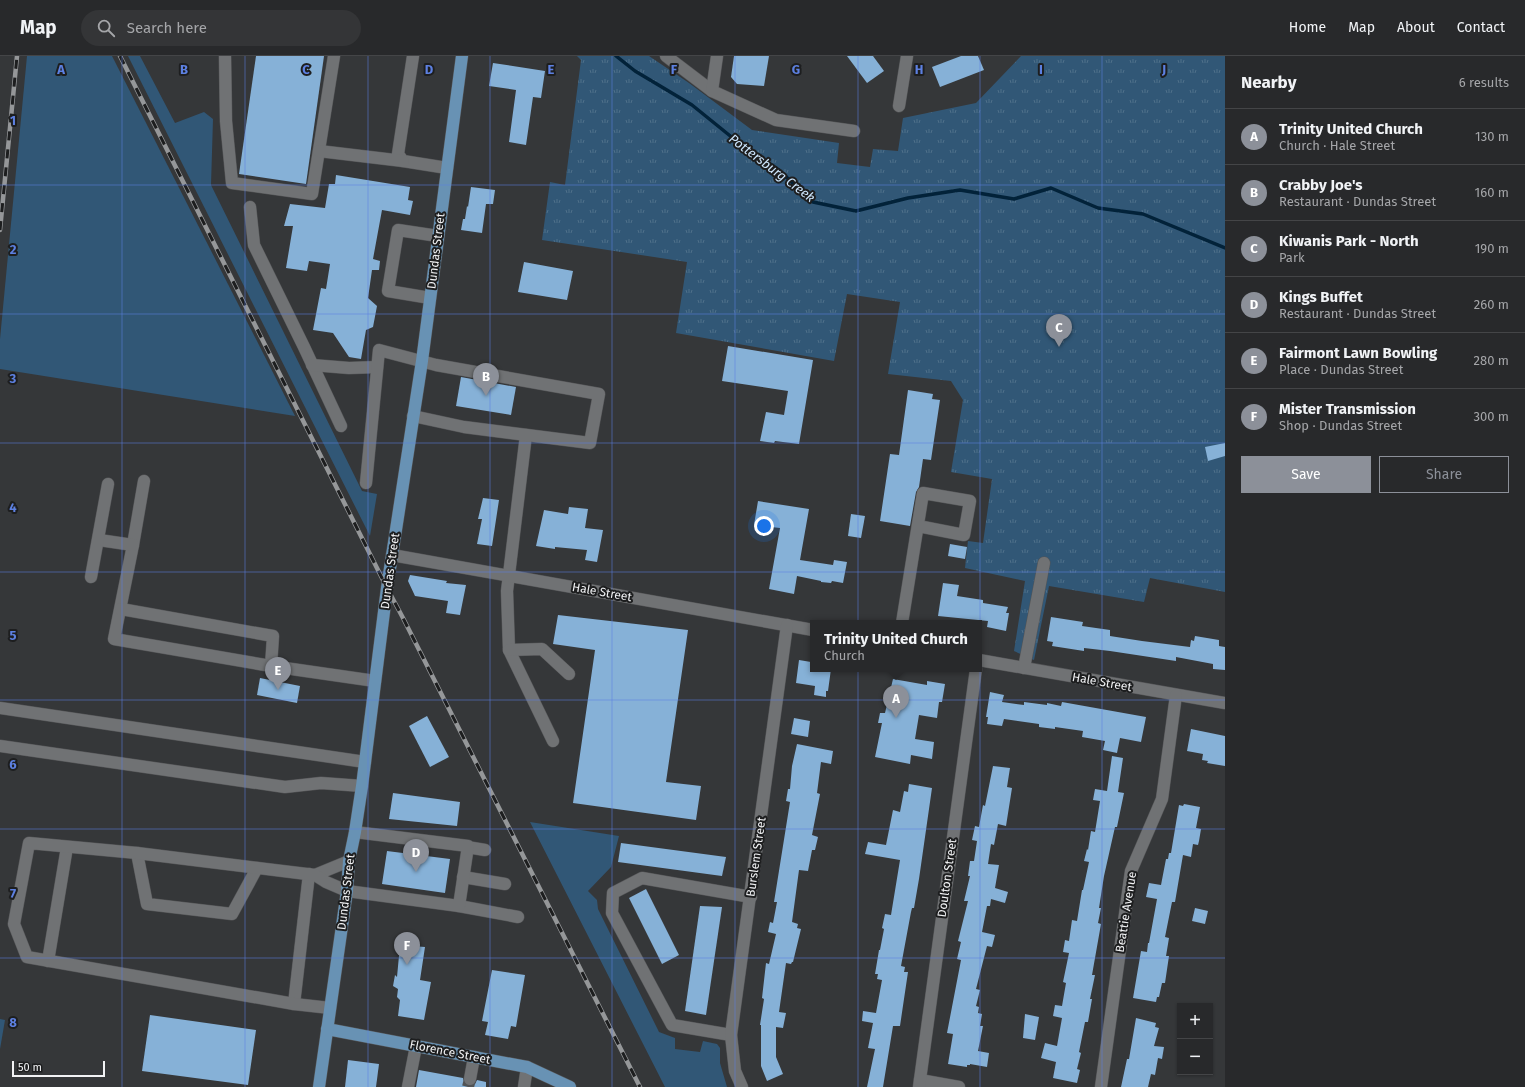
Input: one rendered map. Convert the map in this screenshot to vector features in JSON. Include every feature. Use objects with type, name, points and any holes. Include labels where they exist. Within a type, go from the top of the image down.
[{"type":"main road","name":"Dundas Street","points":[[319,1087],[347,891],[349,861],[362,786],[392,555],[422,361],[462,56]]},
{"type":"main road","name":"Florence Street","points":[[327,1029],[527,1066],[570,1087]]},
{"type":"street","points":[[225,56],[226,121],[232,183],[312,194],[334,56]]},
{"type":"street","points":[[403,161],[398,154],[413,56]]},
{"type":"street","points":[[666,56],[712,91],[776,120],[854,131]]},
{"type":"street","points":[[712,91],[717,56]]},
{"type":"street","points":[[900,106],[907,56]]},
{"type":"street","points":[[319,151],[447,168]]},
{"type":"street","points":[[250,207],[254,245],[341,426]]},
{"type":"street","points":[[430,298],[388,291],[398,230],[438,236]]},
{"type":"street","points":[[366,483],[379,350],[422,361],[599,394],[590,442],[464,427],[413,416]]},
{"type":"street","points":[[312,365],[349,368],[377,367]]},
{"type":"street","points":[[526,435],[508,575],[508,650],[553,741]]},
{"type":"street","points":[[144,481],[114,640],[271,666],[375,681]]},
{"type":"street","points":[[92,577],[108,484]]},
{"type":"street","points":[[902,620],[923,493],[970,502],[964,535],[918,526]]},
{"type":"street","points":[[99,540],[133,545]]},
{"type":"street","name":"Hale Street","points":[[392,555],[810,629]]},
{"type":"street","points":[[1024,668],[1044,563]]},
{"type":"street","points":[[121,609],[273,636],[271,666]]},
{"type":"street","name":"Burslem Street","points":[[742,1087],[736,1071],[731,1035],[787,625]]},
{"type":"street","points":[[508,650],[542,649],[570,674]]},
{"type":"street","name":"Hale Street","points":[[982,661],[1225,704]]},
{"type":"street","name":"Doulton Street","points":[[919,1084],[976,672]]},
{"type":"street","name":"Beattie Avenue","points":[[1101,1087],[1131,871],[1162,799],[1176,695]]},
{"type":"street","points":[[0,708],[365,762]]},
{"type":"street","points":[[0,746],[285,787],[321,783],[362,786]]},
{"type":"street","points":[[355,832],[468,846],[467,847],[485,850]]},
{"type":"street","points":[[330,1008],[294,1004],[28,957],[14,924],[29,843],[137,853],[312,874],[347,891],[459,906],[518,917]]},
{"type":"street","points":[[48,961],[67,847]]},
{"type":"street","points":[[459,906],[467,847]]},
{"type":"street","points":[[137,853],[147,904],[232,914],[257,868]]},
{"type":"street","points":[[312,874],[349,861]]},
{"type":"street","points":[[294,1004],[312,874]]},
{"type":"street","points":[[463,877],[505,884]]},
{"type":"street","points":[[731,1035],[672,1025],[612,913],[613,893],[642,878],[750,897]]},
{"type":"street","points":[[408,1087],[416,1046]]},
{"type":"street","points":[[470,1079],[474,1056]]},
{"type":"street","points":[[524,1087],[527,1066]]},
{"type":"street","points":[[919,1084],[959,1087]]},
{"type":"green space","points":[[27,56],[112,56],[295,416],[0,369],[0,339]]},
{"type":"green space","points":[[128,56],[140,56],[175,123],[204,112],[213,119],[211,185],[362,491],[377,494],[370,536]]},
{"type":"green space","points":[[577,56],[649,56],[689,83],[752,130],[839,143],[837,163],[870,167],[873,149],[898,151],[903,118],[976,103],[1021,56],[1225,56],[1225,592],[1150,578],[1144,602],[1049,586],[1034,660],[1014,651],[1025,581],[965,568],[968,541],[983,543],[992,479],[951,472],[963,400],[951,381],[888,374],[900,302],[847,294],[834,361],[676,333],[687,262],[542,240],[550,182],[565,185],[581,60]]},
{"type":"green space","points":[[530,822],[619,836],[611,867],[588,891],[597,900],[598,909],[659,1032],[675,1038],[675,1049],[700,1052],[703,1041],[717,1044],[720,1048],[720,1063],[727,1087],[665,1087]]},
{"type":"green space","points":[[0,1019],[5,1020],[0,1049]]},
{"type":"building","points":[[256,56],[324,56],[306,184],[239,174]]},
{"type":"building","points":[[734,56],[769,56],[764,86],[737,84],[731,77]]},
{"type":"building","points":[[847,56],[873,56],[884,71],[867,83]]},
{"type":"building","points":[[961,56],[978,56],[984,70],[940,87],[932,67]]},
{"type":"building","points":[[493,63],[545,71],[541,98],[533,97],[526,145],[509,142],[516,90],[489,86]]},
{"type":"building","points":[[336,175],[410,187],[408,200],[413,201],[410,215],[382,210],[373,259],[380,261],[379,270],[372,270],[368,298],[377,306],[373,327],[366,330],[361,359],[349,357],[333,333],[313,330],[321,288],[326,289],[330,264],[309,261],[307,271],[286,268],[293,226],[284,226],[290,204],[325,208],[329,184],[335,184]]},
{"type":"building","points":[[471,187],[495,190],[493,204],[486,204],[482,233],[461,230],[463,219],[465,219],[467,206],[468,207]]},
{"type":"building","points":[[524,262],[573,271],[567,300],[518,292]]},
{"type":"building","points":[[728,346],[813,360],[799,444],[760,441],[766,412],[784,415],[788,391],[722,381]]},
{"type":"building","points":[[461,377],[516,387],[511,415],[456,406]]},
{"type":"building","points":[[908,390],[933,394],[932,399],[940,400],[931,460],[923,459],[919,487],[916,492],[910,526],[880,521],[890,454],[899,455]]},
{"type":"building","points":[[1225,443],[1225,456],[1208,461],[1205,447]]},
{"type":"building","points":[[483,498],[499,500],[492,546],[477,544],[482,519],[478,519]]},
{"type":"building","points":[[758,501],[809,509],[800,560],[833,565],[834,560],[847,562],[843,583],[832,581],[831,583],[821,582],[797,576],[794,594],[769,589],[780,528],[754,525]]},
{"type":"building","points":[[569,507],[588,509],[585,528],[603,530],[597,562],[585,560],[587,550],[555,547],[555,549],[536,546],[544,510],[568,514]]},
{"type":"building","points":[[851,514],[865,516],[861,538],[848,536]]},
{"type":"building","points":[[950,544],[967,547],[965,559],[948,556]]},
{"type":"building","points":[[410,575],[447,581],[446,583],[466,585],[460,615],[446,613],[448,601],[415,596],[408,581]]},
{"type":"building","points":[[943,583],[959,585],[957,596],[983,600],[983,603],[1008,607],[1006,613],[1009,613],[1006,631],[987,627],[988,621],[938,616]]},
{"type":"building","points":[[558,615],[688,630],[666,782],[701,786],[696,820],[573,803],[595,650],[553,644]]},
{"type":"building","points":[[1051,617],[1083,622],[1082,626],[1110,630],[1110,636],[1142,641],[1190,647],[1191,640],[1194,641],[1195,636],[1219,640],[1219,646],[1225,647],[1225,670],[1213,669],[1213,664],[1176,657],[1176,661],[1110,651],[1084,648],[1084,651],[1052,646],[1053,642],[1047,641]]},
{"type":"building","points":[[799,660],[810,662],[810,672],[831,672],[826,697],[814,695],[815,686],[796,683]]},
{"type":"building","points":[[260,678],[300,686],[297,703],[257,695]]},
{"type":"building","points":[[893,679],[927,685],[927,681],[945,684],[942,702],[939,702],[937,718],[919,715],[915,739],[934,742],[932,759],[911,755],[910,764],[875,757],[882,723],[878,723],[880,713],[885,713]]},
{"type":"building","points":[[990,692],[1004,695],[1002,702],[1024,705],[1024,702],[1047,705],[1047,703],[1061,706],[1062,702],[1146,717],[1141,742],[1120,738],[1117,753],[1103,750],[1105,741],[1082,737],[1083,731],[1055,727],[1055,729],[1039,727],[1039,724],[1004,719],[1002,726],[987,724],[988,717],[986,717]]},
{"type":"building","points":[[427,716],[449,757],[430,767],[409,726]]},
{"type":"building","points":[[794,718],[810,721],[808,737],[791,734]]},
{"type":"building","points":[[1191,729],[1225,736],[1225,766],[1207,763],[1208,761],[1202,760],[1203,754],[1187,751]]},
{"type":"building","points":[[797,744],[833,751],[831,764],[821,762],[817,793],[820,794],[812,835],[818,837],[815,850],[812,850],[808,871],[799,870],[792,922],[798,924],[797,928],[801,929],[793,962],[791,964],[786,963],[779,1012],[786,1013],[783,1028],[776,1027],[776,1057],[783,1074],[767,1081],[761,1066],[760,1025],[764,999],[762,998],[766,963],[769,964],[776,934],[768,932],[770,922],[773,923],[777,902],[774,902],[790,802],[786,801],[788,789],[790,789],[792,766]]},
{"type":"building","points":[[1112,756],[1123,758],[1118,792],[1124,793],[1104,876],[1098,923],[1101,924],[1092,975],[1095,975],[1090,999],[1092,999],[1088,1022],[1085,1022],[1079,1052],[1081,1053],[1077,1069],[1080,1070],[1077,1083],[1053,1078],[1056,1062],[1041,1058],[1045,1043],[1057,1046],[1062,1018],[1053,1016],[1055,1005],[1062,1006],[1066,983],[1063,982],[1069,953],[1063,952],[1065,940],[1069,941],[1072,920],[1077,921],[1082,890],[1089,862],[1084,861],[1087,849],[1088,850],[1091,831],[1095,832],[1100,801],[1093,800],[1095,789],[1107,791]]},
{"type":"building","points":[[993,766],[1010,768],[1007,787],[1012,788],[1006,826],[998,824],[994,845],[991,844],[988,864],[999,865],[995,888],[1008,892],[1005,903],[991,899],[990,906],[987,906],[982,932],[995,935],[992,947],[987,946],[976,989],[980,990],[976,1006],[979,1007],[978,1013],[982,1014],[980,1026],[983,1026],[978,1051],[989,1053],[987,1067],[970,1064],[967,1065],[967,1067],[948,1064],[953,1034],[947,1033],[961,960],[957,959],[961,942],[958,941],[968,901],[964,901],[970,876],[968,876],[970,861],[974,861],[977,841],[972,840],[975,826],[979,827],[983,805],[985,806]]},
{"type":"building","points":[[909,784],[932,788],[914,908],[912,908],[911,912],[901,966],[905,967],[904,972],[908,972],[900,1026],[893,1026],[883,1087],[867,1087],[875,1049],[868,1048],[873,1023],[862,1021],[863,1011],[876,1013],[882,980],[877,979],[878,974],[875,974],[884,929],[882,928],[885,914],[891,915],[900,860],[865,854],[868,842],[886,845],[893,810],[900,812],[904,791],[908,792]]},
{"type":"building","points":[[393,793],[460,802],[457,826],[389,819]]},
{"type":"building","points":[[1184,804],[1200,807],[1196,828],[1201,829],[1198,845],[1193,844],[1191,857],[1183,855],[1175,902],[1172,902],[1165,937],[1169,938],[1166,956],[1169,956],[1165,983],[1162,983],[1159,997],[1157,997],[1156,1002],[1133,998],[1141,951],[1147,952],[1157,899],[1146,897],[1149,883],[1161,885],[1166,859],[1168,859],[1169,853],[1171,853],[1179,805],[1183,806]]},
{"type":"building","points":[[621,843],[726,857],[722,876],[618,862]]},
{"type":"building","points":[[387,851],[450,859],[445,893],[382,884]]},
{"type":"building","points":[[646,889],[679,955],[662,964],[629,898]]},
{"type":"building","points":[[700,906],[722,907],[706,1015],[685,1011]]},
{"type":"building","points":[[1195,908],[1208,911],[1205,924],[1192,921]]},
{"type":"building","points":[[400,945],[425,947],[420,980],[431,982],[424,1020],[398,1016],[400,1000],[397,997],[398,989],[393,986],[395,975],[397,977]]},
{"type":"building","points":[[492,970],[525,975],[516,1027],[511,1026],[508,1039],[485,1035],[488,1022],[482,1021]]},
{"type":"building","points":[[1025,1014],[1039,1017],[1035,1040],[1023,1038]]},
{"type":"building","points":[[150,1015],[256,1030],[248,1085],[142,1071]]},
{"type":"building","points":[[1136,1018],[1156,1023],[1155,1027],[1159,1028],[1154,1046],[1164,1047],[1162,1059],[1158,1058],[1155,1075],[1151,1074],[1148,1087],[1121,1087],[1127,1059],[1129,1059]]},
{"type":"building","points":[[348,1060],[379,1064],[376,1087],[345,1087]]},
{"type":"building","points":[[419,1070],[463,1078],[465,1084],[469,1086],[475,1084],[477,1080],[486,1082],[486,1087],[416,1087]]},
{"type":"waterway","name":"Pottersburg Creek","points":[[616,56],[635,71],[692,105],[734,139],[780,171],[813,202],[856,211],[908,198],[960,190],[1014,199],[1051,188],[1098,208],[1143,214],[1225,248]]},
{"type":"tunnel","points":[[468,1087],[470,1079]]},
{"type":"railway","points":[[0,230],[17,56]]},
{"type":"railway","points":[[120,56],[640,1087]]},
{"type":"place","name":"Kiwanis Park - North","points":[[1059,347]]},
{"type":"place","name":"Crabby Joe's","points":[[486,396]]},
{"type":"place","name":"Fairmont Lawn Bowling","points":[[278,690]]},
{"type":"place","name":"Trinity United Church","points":[[896,718]]},
{"type":"place","name":"Kings Buffet","points":[[416,872]]},
{"type":"place","name":"Mister Transmission","points":[[407,965]]}]
